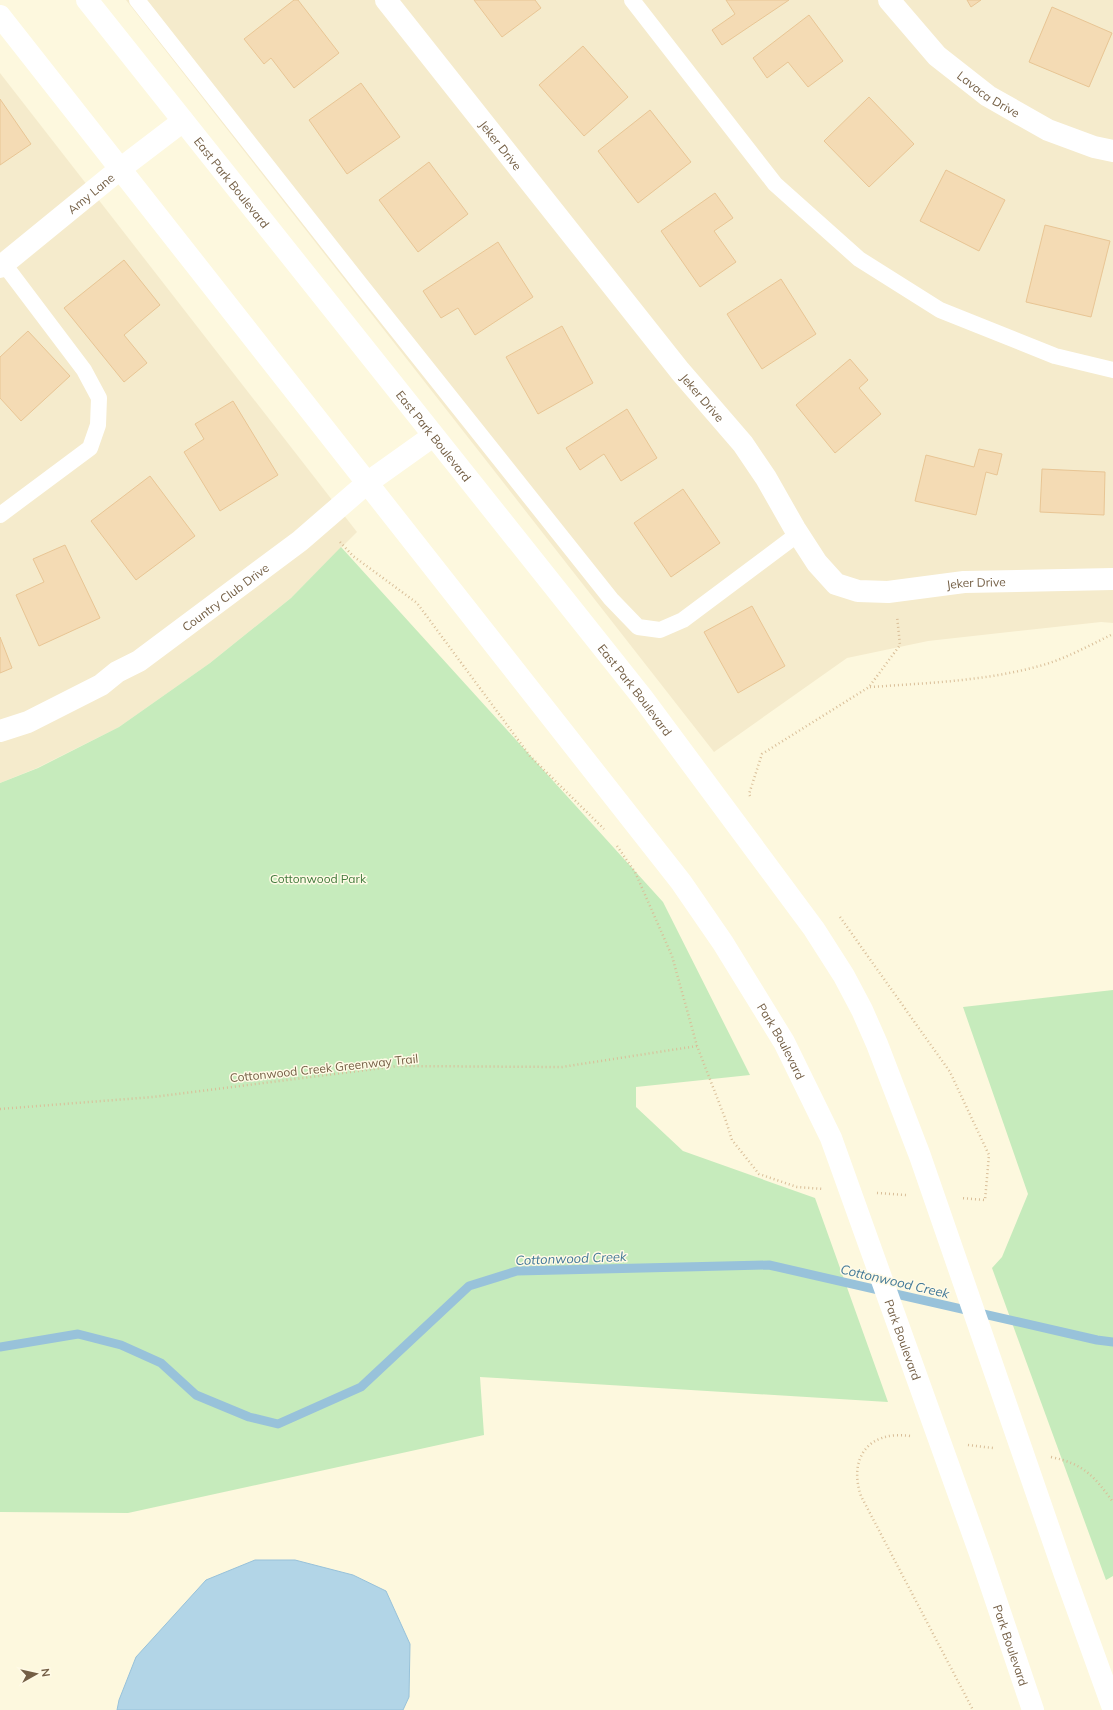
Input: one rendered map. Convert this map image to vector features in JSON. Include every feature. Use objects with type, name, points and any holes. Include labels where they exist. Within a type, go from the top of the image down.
[{"type":"main road","name":"East Park Boulevard","points":[[87,0],[642,697],[814,929],[844,976],[862,1010],[920,1156],[1065,1575],[1113,1708]]},
{"type":"main road","name":"Jeker Drive","points":[[386,0],[680,372],[743,444],[766,478],[798,534],[817,563],[836,584],[858,591],[895,591],[964,582],[1113,579]]},
{"type":"main road","name":"Lavaca Drive","points":[[889,0],[937,56],[988,96],[1048,130],[1094,147],[1113,151]]},
{"type":"main road","points":[[0,16],[367,483]]},
{"type":"main road","name":"Amy Lane","points":[[2,265],[120,169],[182,121]]},
{"type":"main road","name":"Country Club Drive","points":[[0,731],[28,722],[101,685],[117,672],[139,661],[300,541],[367,483],[433,436]]},
{"type":"main road","name":"Park Boulevard","points":[[367,483],[681,882],[724,943],[784,1042],[831,1138],[982,1559],[1032,1710]]},
{"type":"lane","points":[[137,0],[611,600],[638,628],[660,630],[683,620],[798,534]]},
{"type":"lane","points":[[632,0],[775,184],[859,258],[940,310],[1055,356],[1113,370]]},
{"type":"lane","points":[[0,515],[90,448],[98,425],[99,398],[84,370],[2,265]]},
{"type":"path","points":[[322,522],[353,556],[418,603],[530,756],[608,833]]},
{"type":"path","points":[[753,801],[749,794],[762,754],[869,687],[900,645],[895,591]]},
{"type":"path","points":[[869,687],[931,683],[997,676],[1044,664],[1113,634]]},
{"type":"path","points":[[613,840],[635,872],[672,956],[697,1046],[732,1140],[759,1174],[797,1187],[829,1189]]},
{"type":"path","points":[[839,916],[950,1072],[989,1155],[985,1200],[954,1198]]},
{"type":"path","name":"Cottonwood Creek Greenway Trail","points":[[0,1109],[152,1097],[398,1066],[562,1067],[697,1046]]},
{"type":"path","points":[[876,1192],[907,1195]]},
{"type":"path","points":[[1104,1490],[1113,1502]]},
{"type":"shaded area","points":[[126,0],[1113,0],[1113,623],[1101,622],[928,641],[847,658],[714,752]]},
{"type":"shaded area","points":[[0,73],[357,532],[291,598],[210,663],[119,727],[37,768],[0,783]]},
{"type":"green space","name":"Cottonwood Park","points":[[341,547],[663,902],[750,1075],[636,1087],[636,1107],[683,1151],[815,1198],[888,1402],[480,1377],[484,1435],[128,1513],[0,1512],[0,783],[38,768],[119,727],[210,663],[291,598]]},
{"type":"green space","points":[[1113,990],[1113,1576],[1106,1580],[992,1268],[1002,1257],[1028,1194],[963,1007]]},
{"type":"water","points":[[255,1560],[295,1560],[353,1575],[386,1591],[410,1644],[409,1697],[403,1710],[117,1710],[119,1700],[136,1657],[206,1580]]},
{"type":"building","points":[[294,0],[298,0],[339,53],[294,88],[271,58],[264,64],[244,39]]},
{"type":"building","points":[[474,0],[535,0],[541,8],[502,37]]},
{"type":"building","points":[[726,0],[789,0],[722,45],[712,30],[735,14]]},
{"type":"building","points":[[967,0],[981,0],[971,7]]},
{"type":"building","points":[[1052,7],[1112,33],[1089,87],[1029,62]]},
{"type":"building","points":[[809,15],[843,61],[808,87],[788,62],[767,78],[753,58]]},
{"type":"building","points":[[583,46],[628,97],[584,136],[539,85]]},
{"type":"building","points":[[361,83],[400,137],[347,174],[309,120]]},
{"type":"building","points":[[869,97],[914,144],[869,187],[824,141]]},
{"type":"building","points":[[0,99],[31,144],[0,165]]},
{"type":"building","points":[[650,110],[691,162],[638,203],[598,151]]},
{"type":"building","points":[[429,162],[468,214],[418,252],[379,200]]},
{"type":"building","points":[[946,170],[1005,200],[979,251],[920,221]]},
{"type":"building","points":[[715,193],[733,218],[714,231],[736,262],[700,287],[661,231]]},
{"type":"building","points":[[1045,225],[1110,241],[1091,317],[1026,302]]},
{"type":"building","points":[[498,242],[533,297],[475,335],[458,308],[441,318],[423,291]]},
{"type":"building","points":[[124,260],[160,305],[124,335],[147,363],[124,382],[64,308]]},
{"type":"building","points":[[781,279],[816,334],[762,369],[727,314]]},
{"type":"building","points":[[562,326],[593,383],[538,414],[506,357]]},
{"type":"building","points":[[28,331],[70,376],[21,421],[0,398],[0,357]]},
{"type":"building","points":[[850,359],[868,380],[859,388],[881,414],[835,453],[796,405]]},
{"type":"building","points":[[233,401],[278,475],[220,511],[184,452],[204,439],[195,424]]},
{"type":"building","points":[[627,409],[657,458],[621,481],[604,454],[580,470],[566,448]]},
{"type":"building","points":[[979,449],[1002,454],[997,475],[986,472],[976,515],[915,501],[926,455],[974,467]]},
{"type":"building","points":[[1042,469],[1105,472],[1104,515],[1040,512]]},
{"type":"building","points":[[150,476],[195,536],[136,580],[91,521]]},
{"type":"building","points":[[683,489],[720,543],[671,577],[634,523]]},
{"type":"building","points":[[65,545],[100,618],[39,646],[16,595],[44,582],[33,559]]},
{"type":"building","points":[[752,606],[785,666],[738,693],[704,632]]},
{"type":"building","points":[[0,637],[12,668],[0,673]]},
{"type":"waterway","name":"Cottonwood Creek","points":[[0,1347],[78,1334],[121,1345],[161,1363],[196,1395],[249,1417],[278,1424],[361,1387],[469,1286],[517,1271],[769,1265],[1097,1340],[1113,1342]]}]
